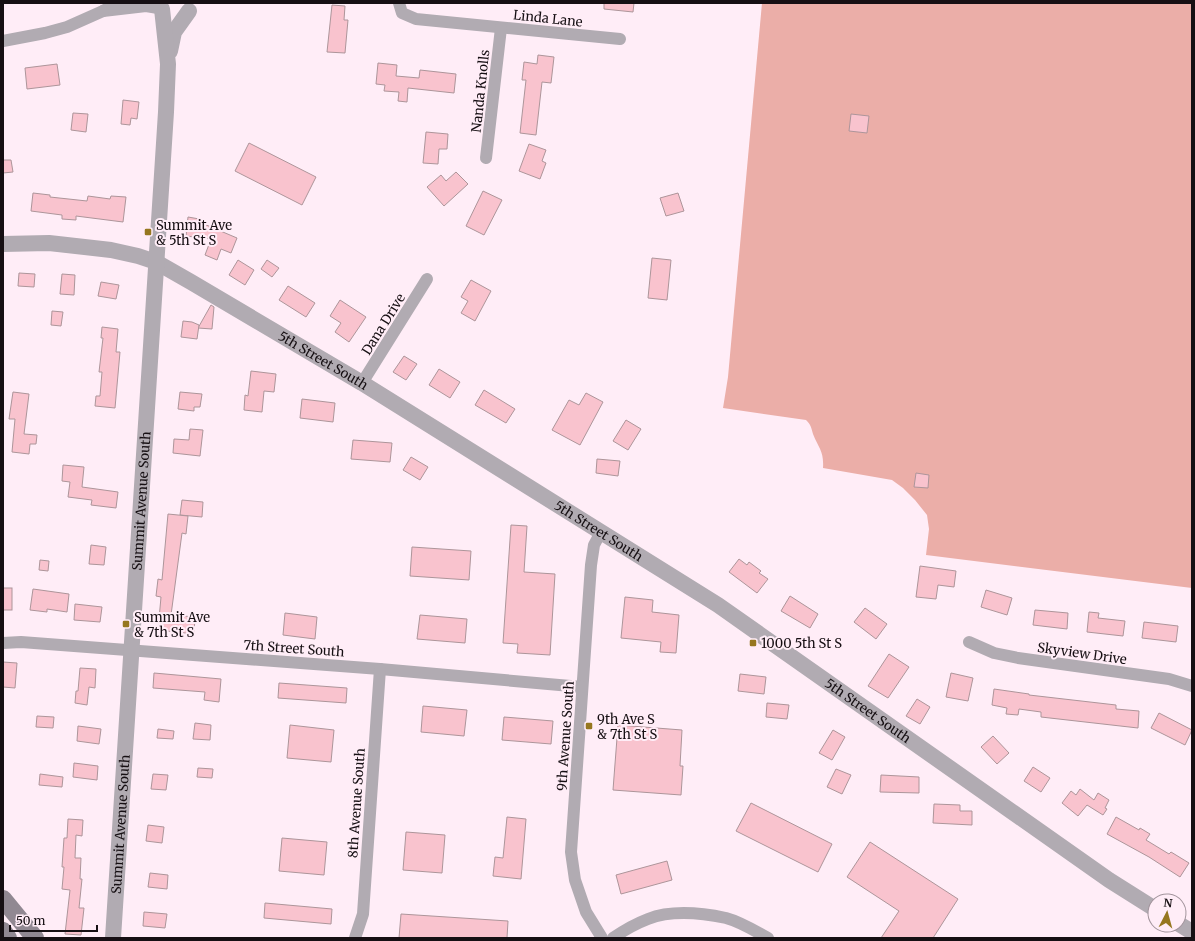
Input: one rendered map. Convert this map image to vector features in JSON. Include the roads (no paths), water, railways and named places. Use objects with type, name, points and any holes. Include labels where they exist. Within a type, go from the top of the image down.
[{"type":"main road","points":[[3,899],[35,938]]},
{"type":"main road","points":[[3,931],[8,938]]},
{"type":"street","points":[[3,41],[67,27],[117,3]]},
{"type":"street","points":[[102,11],[146,6],[159,7]]},
{"type":"street","name":"Summit Avenue South","points":[[159,7],[175,14],[192,7]]},
{"type":"street","name":"Summit Avenue South","points":[[159,7],[168,64]]},
{"type":"street","name":"Summit Avenue South","points":[[112,938],[132,650],[168,64],[174,32],[192,7]]},
{"type":"street","name":"Linda Lane","points":[[401,8],[416,19],[620,40]]},
{"type":"street","name":"Nanda Knolls","points":[[486,158],[501,28]]},
{"type":"street","name":"5th Street South","points":[[3,244],[49,243],[111,250],[156,262],[362,383],[718,605],[1109,880],[1147,904]]},
{"type":"street","name":"Dana Drive","points":[[362,383],[427,279]]},
{"type":"street","name":"9th Avenue South","points":[[601,532],[594,545],[591,565],[571,852],[575,880],[586,912],[602,938]]},
{"type":"street","name":"7th Street South","points":[[3,643],[21,642],[132,650],[380,669],[582,687]]},
{"type":"street","name":"Skyview Drive","points":[[969,642],[994,653],[1018,658],[1169,679],[1192,686]]},
{"type":"street","name":"8th Avenue South","points":[[355,938],[363,914],[380,669]]},
{"type":"street","points":[[612,938],[624,930],[648,919],[673,914],[727,918],[745,925],[768,938]]},
{"type":"place","name":"Summit Ave & 5th St S","points":[[148,232]]},
{"type":"place","name":"Summit Ave & 7th St S","points":[[126,624]]},
{"type":"place","name":"1000 5th St S","points":[[753,643]]},
{"type":"place","name":"9th Ave S & 7th St S","points":[[589,726]]}]
